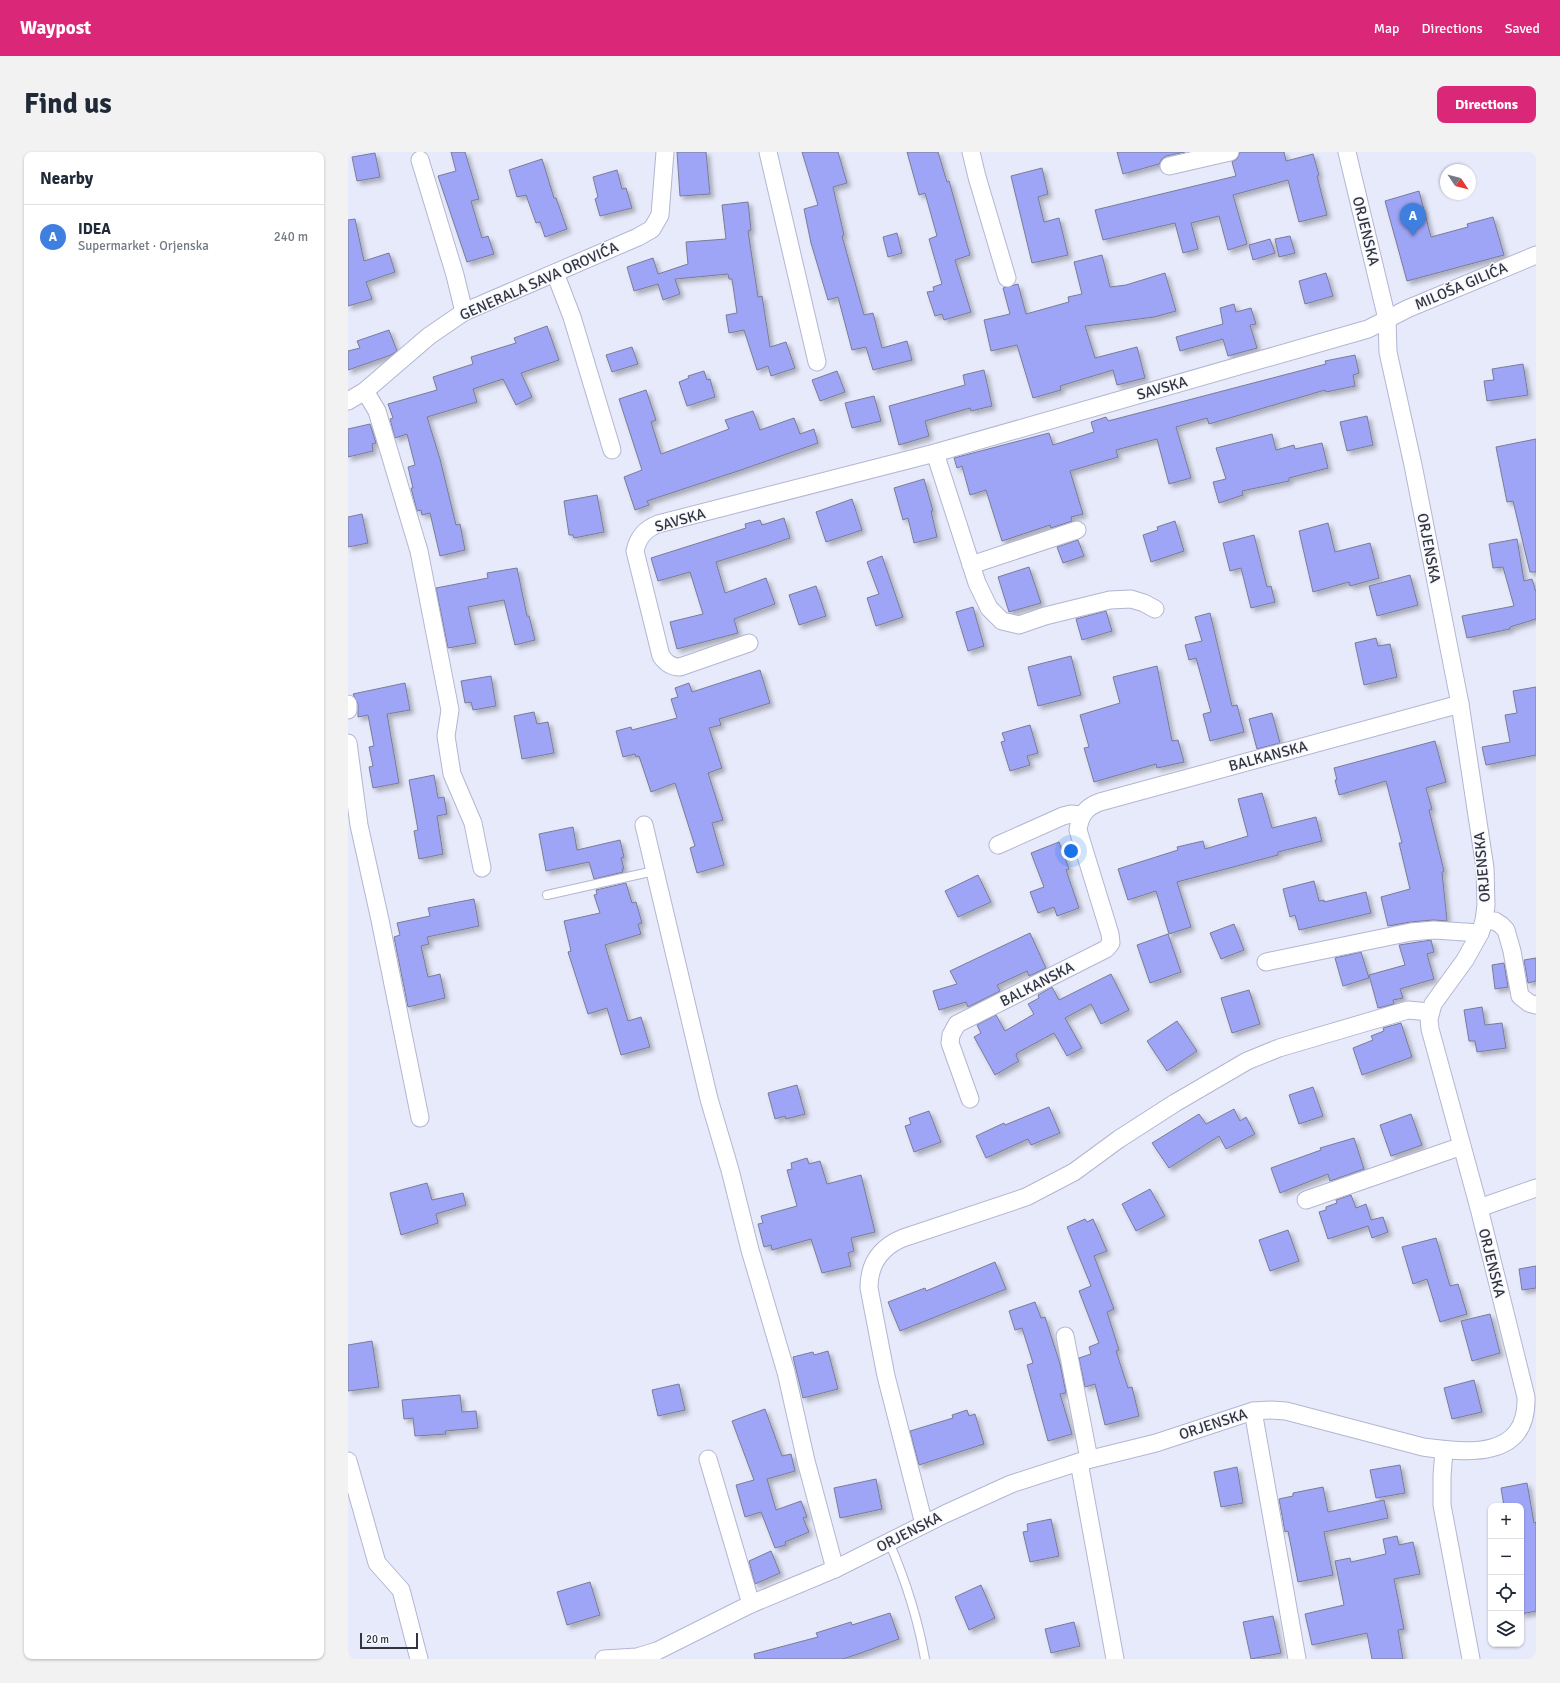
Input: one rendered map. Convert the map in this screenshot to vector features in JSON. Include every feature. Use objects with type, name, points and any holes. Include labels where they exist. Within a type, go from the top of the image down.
[{"type":"street","name":"GENERALA SAVA OROVIĆA","points":[[348,401],[366,391],[429,336],[464,312],[642,235],[652,229],[660,215],[665,152]]},
{"type":"street","points":[[768,152],[817,362]]},
{"type":"street","points":[[971,152],[1007,278]]},
{"type":"street","points":[[1171,161],[1230,152]]},
{"type":"street","name":"ORJENSKA","points":[[604,1659],[637,1657],[657,1651],[751,1604],[835,1569],[924,1524],[1011,1484],[1084,1460],[1156,1443],[1253,1411],[1286,1411],[1424,1447],[1444,1450],[1481,1450],[1500,1446],[1509,1441],[1521,1426],[1527,1409],[1526,1398],[1462,1146],[1430,1029],[1430,1012],[1433,1004],[1465,960],[1482,927],[1486,905],[1485,868],[1460,704],[1413,465],[1388,352],[1387,319],[1347,152]]},
{"type":"street","points":[[420,160],[455,275],[464,312]]},
{"type":"street","name":"MILOŠA GILIĆA","points":[[1387,319],[1536,254]]},
{"type":"street","points":[[555,273],[574,324],[612,450]]},
{"type":"street","name":"SAVSKA","points":[[749,643],[680,667],[675,667],[665,662],[661,656],[635,551],[637,544],[645,532],[658,524],[935,453],[1368,328],[1387,319]]},
{"type":"street","points":[[366,391],[377,411],[419,551],[450,710],[446,736],[452,774],[473,823],[482,868]]},
{"type":"street","points":[[935,453],[977,583],[989,608],[1002,621],[1009,624],[1019,625],[1045,616],[1110,600],[1131,600],[1144,603],[1155,609]]},
{"type":"street","points":[[971,565],[1077,530]]},
{"type":"street","points":[[348,704],[348,710]]},
{"type":"street","name":"BALKANSKA","points":[[970,1099],[950,1043],[951,1035],[957,1024],[1106,949],[1111,943],[1110,934],[1078,830],[1081,816],[1092,805],[1460,704]]},
{"type":"street","points":[[348,743],[359,825],[420,1118]]},
{"type":"street","points":[[998,845],[1063,816],[1071,814],[1081,816]]},
{"type":"street","points":[[644,825],[709,1099],[730,1170],[750,1250],[786,1372],[806,1461],[835,1569]]},
{"type":"street","points":[[1266,962],[1411,932],[1482,927],[1495,921],[1506,930],[1512,951],[1520,996],[1529,1003],[1536,1005]]},
{"type":"street","points":[[924,1524],[886,1376],[868,1288],[869,1276],[873,1263],[882,1250],[892,1242],[1026,1197],[1074,1172],[1119,1139],[1175,1103],[1247,1061],[1279,1048],[1408,1010],[1430,1012]]},
{"type":"street","points":[[1306,1200],[1462,1146]]},
{"type":"street","points":[[1478,1208],[1536,1188]]},
{"type":"street","points":[[1065,1336],[1115,1659]]},
{"type":"street","points":[[1253,1411],[1297,1659]]},
{"type":"street","points":[[1444,1450],[1442,1505],[1471,1659]]},
{"type":"street","points":[[708,1459],[751,1604]]},
{"type":"street","points":[[348,1461],[378,1563],[401,1590],[419,1659]]},
{"type":"lane","points":[[547,895],[654,871]]},
{"type":"lane","points":[[889,1542],[920,1635],[925,1659]]},
{"type":"building","points":[[451,152],[465,152],[479,199],[471,201],[482,238],[488,236],[494,254],[467,262],[438,176],[456,171]]},
{"type":"building","points":[[677,152],[706,152],[710,194],[680,196]]},
{"type":"building","points":[[802,152],[838,152],[847,183],[833,187],[844,235],[842,236],[864,315],[873,313],[882,348],[907,341],[912,360],[873,370],[866,347],[852,350],[838,297],[828,300],[811,243],[804,209],[818,205]]},
{"type":"building","points":[[907,152],[938,152],[947,182],[949,181],[970,255],[955,260],[971,312],[944,320],[942,314],[935,316],[927,292],[934,291],[933,287],[942,284],[929,239],[937,236],[925,193],[919,195]]},
{"type":"building","points":[[1117,152],[1185,152],[1166,156],[1159,164],[1123,174]]},
{"type":"building","points":[[1240,152],[1284,152],[1286,161],[1313,154],[1327,215],[1299,222],[1288,180],[1233,195],[1247,244],[1228,250],[1219,216],[1191,223],[1198,249],[1183,253],[1175,223],[1103,240],[1095,210],[1236,176],[1232,162],[1237,159]]},
{"type":"building","points":[[375,153],[380,177],[357,181],[352,157]]},
{"type":"building","points":[[542,159],[554,198],[556,198],[567,229],[545,237],[540,222],[536,223],[526,195],[517,197],[509,170]]},
{"type":"building","points":[[1042,168],[1048,194],[1038,197],[1044,222],[1059,218],[1068,255],[1032,263],[1011,176]]},
{"type":"building","points":[[617,170],[622,189],[626,188],[632,208],[600,216],[595,199],[598,197],[593,177]]},
{"type":"building","points":[[1419,191],[1431,237],[1468,227],[1467,224],[1493,217],[1504,255],[1407,281],[1385,201]]},
{"type":"building","points":[[748,202],[751,230],[748,231],[758,297],[762,296],[770,347],[786,342],[795,368],[771,376],[768,366],[757,370],[744,330],[729,333],[726,315],[737,313],[732,279],[729,279],[728,274],[675,279],[680,294],[663,300],[658,284],[634,291],[627,267],[653,258],[658,274],[688,264],[686,242],[726,239],[722,205]]},
{"type":"building","points":[[355,219],[364,261],[389,253],[395,272],[366,282],[372,299],[348,306],[348,220]]},
{"type":"building","points":[[897,233],[902,253],[888,257],[883,237]]},
{"type":"building","points":[[1290,236],[1295,253],[1279,257],[1275,239]]},
{"type":"building","points":[[1270,239],[1275,253],[1253,260],[1249,245]]},
{"type":"building","points":[[1102,255],[1110,287],[1126,285],[1165,273],[1176,311],[1154,317],[1085,326],[1095,358],[1137,347],[1145,378],[1117,385],[1113,370],[1060,386],[1061,390],[1033,398],[1017,345],[991,351],[984,320],[1010,314],[1003,288],[1018,284],[1026,314],[1069,302],[1068,297],[1082,294],[1074,262]]},
{"type":"building","points":[[1326,273],[1333,296],[1305,304],[1299,281]]},
{"type":"building","points":[[1234,304],[1236,312],[1251,308],[1256,324],[1250,325],[1257,348],[1228,356],[1223,339],[1180,351],[1176,337],[1223,324],[1220,308]]},
{"type":"building","points":[[547,326],[559,360],[521,373],[532,397],[516,405],[503,379],[473,389],[477,402],[427,417],[440,459],[456,525],[460,524],[465,550],[440,556],[430,513],[422,515],[421,510],[417,511],[411,488],[413,488],[408,467],[415,465],[407,434],[395,438],[390,419],[393,418],[388,404],[437,390],[433,377],[473,364],[471,357],[516,343],[514,338]]},
{"type":"building","points":[[389,330],[397,351],[391,355],[348,370],[348,351],[360,348],[357,341]]},
{"type":"building","points":[[632,347],[638,364],[612,372],[606,355]]},
{"type":"building","points":[[1355,355],[1359,373],[1353,375],[1355,386],[1326,392],[1325,390],[1209,424],[1207,418],[1176,427],[1191,478],[1169,484],[1157,439],[1116,450],[1118,457],[1070,471],[1083,514],[1071,517],[1072,521],[1051,528],[1050,525],[1002,541],[986,490],[970,495],[962,466],[957,468],[954,458],[1049,433],[1053,445],[1094,432],[1091,422],[1106,417],[1108,421],[1326,364],[1325,361]]},
{"type":"building","points":[[1523,364],[1528,395],[1487,401],[1484,381],[1494,380],[1492,369]]},
{"type":"building","points":[[984,370],[992,406],[971,411],[970,408],[925,421],[929,436],[899,445],[889,406],[965,385],[963,375]]},
{"type":"building","points":[[704,371],[707,380],[710,379],[715,397],[687,406],[679,382],[689,378],[688,376]]},
{"type":"building","points":[[837,371],[845,392],[820,401],[812,380]]},
{"type":"building","points":[[646,390],[656,420],[651,422],[661,454],[729,429],[725,420],[753,411],[760,430],[794,418],[800,434],[814,429],[818,443],[647,501],[649,505],[635,510],[624,477],[642,470],[619,399]]},
{"type":"building","points":[[874,396],[881,421],[852,428],[845,403]]},
{"type":"building","points":[[1367,416],[1373,445],[1347,451],[1340,422]]},
{"type":"building","points":[[370,424],[376,443],[372,444],[373,451],[348,457],[348,429]]},
{"type":"building","points":[[1272,434],[1276,450],[1294,445],[1295,449],[1322,443],[1328,468],[1289,478],[1289,481],[1242,491],[1243,495],[1219,503],[1213,482],[1226,479],[1216,448]]},
{"type":"building","points":[[1536,439],[1536,572],[1530,572],[1513,501],[1507,502],[1496,447]]},
{"type":"building","points":[[924,479],[933,511],[931,511],[937,537],[914,543],[908,518],[903,520],[894,488]]},
{"type":"building","points":[[597,495],[604,532],[574,538],[573,535],[569,535],[564,501]]},
{"type":"building","points":[[852,499],[862,530],[826,542],[816,512]]},
{"type":"building","points":[[362,514],[368,543],[348,547],[348,517]]},
{"type":"building","points":[[784,518],[790,538],[716,562],[725,593],[766,578],[775,604],[734,619],[738,633],[677,649],[670,622],[703,614],[690,572],[658,581],[651,558],[746,528],[745,524],[760,520],[762,525]]},
{"type":"building","points":[[1175,521],[1184,551],[1151,562],[1143,535],[1158,530],[1157,527]]},
{"type":"building","points":[[1328,523],[1335,552],[1370,543],[1379,578],[1350,586],[1349,582],[1313,592],[1299,531]]},
{"type":"building","points":[[1254,535],[1267,587],[1271,586],[1275,602],[1251,608],[1241,568],[1230,571],[1223,543]]},
{"type":"building","points":[[1517,539],[1524,581],[1532,579],[1536,592],[1536,619],[1510,627],[1510,629],[1467,638],[1462,616],[1514,606],[1503,567],[1493,568],[1489,544]]},
{"type":"building","points":[[1078,540],[1084,556],[1063,563],[1057,547]]},
{"type":"building","points":[[882,556],[903,617],[876,626],[867,598],[879,594],[867,562]]},
{"type":"building","points":[[1029,567],[1041,603],[1009,612],[998,577]]},
{"type":"building","points":[[517,568],[527,616],[529,616],[535,640],[515,645],[504,600],[468,607],[476,643],[448,648],[436,588],[488,578],[487,573]]},
{"type":"building","points":[[1410,575],[1418,605],[1377,616],[1369,586]]},
{"type":"building","points":[[816,586],[826,616],[799,625],[789,595]]},
{"type":"building","points":[[973,607],[984,646],[968,651],[956,612]]},
{"type":"building","points":[[1106,611],[1112,631],[1082,640],[1076,619]]},
{"type":"building","points":[[1210,613],[1232,706],[1237,705],[1244,732],[1210,741],[1203,714],[1211,712],[1196,658],[1189,660],[1185,645],[1202,641],[1195,617]]},
{"type":"building","points":[[1376,638],[1378,646],[1390,644],[1397,677],[1364,685],[1355,643]]},
{"type":"building","points":[[1071,656],[1081,695],[1038,706],[1028,667]]},
{"type":"building","points":[[1157,666],[1172,741],[1178,740],[1184,762],[1157,768],[1156,764],[1094,782],[1084,748],[1089,747],[1080,715],[1120,703],[1113,677]]},
{"type":"building","points":[[760,670],[770,703],[719,719],[721,725],[709,728],[722,768],[708,773],[723,820],[712,823],[724,865],[697,873],[690,848],[695,846],[675,783],[651,792],[639,756],[636,757],[635,754],[623,757],[616,731],[631,727],[632,730],[677,718],[671,699],[678,697],[675,688],[689,683],[692,692]]},
{"type":"building","points":[[491,676],[496,706],[473,710],[471,702],[465,703],[461,681]]},
{"type":"building","points":[[405,683],[410,710],[387,714],[399,783],[373,788],[369,767],[373,766],[369,747],[374,746],[368,715],[358,717],[358,704],[353,694]]},
{"type":"building","points":[[1536,687],[1536,755],[1486,765],[1482,747],[1510,742],[1505,715],[1517,713],[1513,691]]},
{"type":"building","points":[[534,712],[537,724],[548,722],[554,753],[522,759],[514,716]]},
{"type":"building","points":[[1272,713],[1280,743],[1257,749],[1249,719]]},
{"type":"building","points":[[1030,725],[1038,753],[1027,756],[1030,765],[1010,771],[1001,742],[1005,741],[1002,733]]},
{"type":"building","points":[[1435,741],[1446,782],[1426,788],[1432,809],[1429,810],[1444,871],[1442,872],[1447,921],[1433,920],[1388,926],[1381,897],[1410,889],[1399,843],[1402,843],[1386,781],[1339,795],[1335,780],[1337,780],[1334,768]]},
{"type":"building","points":[[434,775],[438,798],[444,797],[447,814],[437,816],[443,854],[419,859],[414,831],[418,830],[409,780]]},
{"type":"building","points":[[1262,793],[1272,828],[1316,817],[1322,841],[1278,852],[1278,855],[1177,882],[1191,927],[1169,934],[1156,891],[1128,900],[1118,869],[1178,850],[1177,847],[1203,841],[1205,849],[1248,836],[1238,799]]},
{"type":"building","points":[[573,827],[577,850],[620,840],[624,857],[621,858],[624,869],[622,869],[623,872],[594,879],[589,862],[546,871],[539,834]]},
{"type":"building","points":[[1059,842],[1069,869],[1066,870],[1079,908],[1057,916],[1054,907],[1038,913],[1030,892],[1044,887],[1031,853]]},
{"type":"building","points":[[978,875],[991,902],[958,917],[945,891]]},
{"type":"building","points":[[1314,881],[1319,901],[1324,900],[1324,902],[1366,892],[1371,913],[1299,930],[1295,915],[1290,917],[1283,889]]},
{"type":"building","points":[[626,883],[632,903],[636,902],[642,923],[638,924],[641,934],[605,945],[628,1021],[641,1017],[650,1047],[621,1055],[607,1008],[588,1014],[568,952],[571,951],[564,921],[600,913],[594,895],[597,894],[596,890]]},
{"type":"building","points":[[474,899],[479,926],[427,937],[429,944],[421,946],[428,977],[440,974],[445,998],[408,1007],[394,937],[400,935],[397,923],[430,916],[428,908]]},
{"type":"building","points":[[1234,924],[1244,950],[1221,959],[1210,933]]},
{"type":"building","points":[[1030,933],[1046,968],[1029,976],[1027,971],[997,985],[1000,991],[968,1007],[966,1002],[939,1010],[933,991],[957,984],[950,971]]},
{"type":"building","points":[[1168,934],[1181,972],[1150,983],[1137,945]]},
{"type":"building","points":[[1431,940],[1434,952],[1427,954],[1434,979],[1400,989],[1403,998],[1393,1000],[1394,1004],[1378,1008],[1369,975],[1405,965],[1399,945]]},
{"type":"building","points":[[1361,952],[1369,978],[1343,986],[1335,958]]},
{"type":"building","points":[[1536,958],[1536,981],[1528,983],[1524,960]]},
{"type":"building","points":[[1504,963],[1508,987],[1495,989],[1492,965]]},
{"type":"building","points":[[1111,974],[1129,1010],[1101,1024],[1091,1004],[1065,1018],[1082,1048],[1067,1056],[1054,1033],[1017,1053],[1016,1056],[1019,1061],[995,1075],[974,1037],[981,1033],[977,1025],[996,1015],[1005,1031],[1034,1014],[1028,1004],[1039,998],[1038,995],[1052,987],[1059,1000]]},
{"type":"building","points":[[1249,990],[1260,1024],[1232,1033],[1221,998]]},
{"type":"building","points":[[1482,1007],[1485,1025],[1502,1023],[1506,1048],[1477,1052],[1475,1041],[1469,1041],[1464,1010]]},
{"type":"building","points":[[1177,1021],[1197,1051],[1167,1071],[1147,1041]]},
{"type":"building","points":[[1401,1023],[1412,1057],[1362,1075],[1353,1048],[1373,1040],[1371,1036],[1384,1031],[1383,1028]]},
{"type":"building","points":[[797,1085],[805,1114],[786,1119],[785,1116],[775,1119],[768,1093]]},
{"type":"building","points":[[1313,1087],[1323,1116],[1299,1124],[1289,1095]]},
{"type":"building","points":[[1049,1107],[1060,1133],[1031,1145],[1028,1139],[986,1158],[976,1136],[1004,1123],[1005,1125]]},
{"type":"building","points":[[1234,1109],[1240,1121],[1246,1117],[1255,1134],[1226,1149],[1219,1136],[1169,1168],[1152,1143],[1199,1114],[1206,1124]]},
{"type":"building","points":[[929,1111],[941,1142],[914,1152],[905,1126],[911,1124],[909,1118]]},
{"type":"building","points":[[1411,1114],[1422,1145],[1391,1156],[1380,1125]]},
{"type":"building","points":[[1354,1138],[1364,1169],[1330,1181],[1328,1174],[1280,1193],[1271,1168],[1321,1150],[1320,1148]]},
{"type":"building","points":[[807,1158],[809,1164],[820,1161],[827,1184],[861,1175],[875,1232],[851,1238],[854,1251],[848,1253],[851,1266],[822,1273],[811,1239],[772,1250],[771,1245],[764,1247],[758,1224],[763,1223],[761,1216],[797,1206],[787,1170],[792,1169],[791,1163]]},
{"type":"building","points":[[427,1183],[432,1200],[463,1193],[466,1205],[436,1214],[438,1223],[401,1235],[390,1193]]},
{"type":"building","points":[[1150,1189],[1165,1216],[1136,1231],[1122,1204]]},
{"type":"building","points":[[1351,1195],[1356,1208],[1366,1204],[1371,1220],[1383,1217],[1388,1232],[1372,1238],[1368,1226],[1328,1239],[1319,1212],[1326,1210],[1326,1207],[1337,1203],[1336,1200]]},
{"type":"building","points":[[1085,1219],[1087,1222],[1093,1219],[1107,1251],[1094,1256],[1114,1309],[1107,1312],[1119,1350],[1116,1351],[1128,1388],[1132,1387],[1139,1416],[1105,1425],[1095,1384],[1085,1387],[1079,1358],[1091,1354],[1089,1347],[1099,1343],[1079,1291],[1091,1286],[1067,1227]]},
{"type":"building","points":[[1288,1230],[1299,1261],[1270,1271],[1259,1240]]},
{"type":"building","points":[[1436,1238],[1450,1286],[1458,1284],[1467,1314],[1440,1322],[1427,1279],[1413,1284],[1402,1247]]},
{"type":"building","points":[[995,1262],[1006,1289],[900,1331],[888,1302],[925,1288],[926,1291]]},
{"type":"building","points":[[1536,1266],[1536,1288],[1522,1290],[1519,1269]]},
{"type":"building","points":[[1035,1302],[1041,1318],[1045,1317],[1060,1364],[1066,1393],[1060,1394],[1072,1434],[1048,1441],[1027,1365],[1033,1363],[1022,1328],[1015,1330],[1009,1311]]},
{"type":"building","points":[[1490,1314],[1500,1353],[1472,1361],[1461,1321]]},
{"type":"building","points":[[372,1341],[379,1387],[348,1391],[348,1345]]},
{"type":"building","points":[[828,1351],[838,1389],[803,1398],[793,1357],[813,1352],[814,1355]]},
{"type":"building","points":[[1474,1380],[1482,1412],[1452,1419],[1444,1388]]},
{"type":"building","points":[[679,1384],[685,1410],[658,1416],[652,1390]]},
{"type":"building","points":[[460,1395],[462,1412],[476,1411],[478,1428],[445,1431],[446,1434],[415,1436],[413,1418],[404,1419],[402,1400]]},
{"type":"building","points":[[765,1409],[782,1456],[791,1454],[795,1471],[767,1479],[776,1510],[801,1501],[807,1517],[803,1518],[809,1532],[785,1542],[786,1545],[775,1548],[761,1512],[745,1517],[736,1485],[754,1480],[732,1421]]},
{"type":"building","points":[[967,1410],[969,1416],[975,1414],[984,1444],[919,1465],[910,1431],[953,1418],[952,1415]]},
{"type":"building","points":[[1400,1465],[1405,1493],[1376,1498],[1370,1470]]},
{"type":"building","points":[[1237,1467],[1243,1503],[1221,1507],[1214,1472]]},
{"type":"building","points":[[876,1479],[882,1509],[840,1518],[834,1488]]},
{"type":"building","points":[[1527,1483],[1534,1523],[1536,1522],[1536,1611],[1524,1613],[1524,1503],[1504,1503],[1501,1488]]},
{"type":"building","points":[[1323,1487],[1328,1512],[1384,1500],[1388,1518],[1324,1532],[1333,1575],[1298,1582],[1288,1531],[1285,1532],[1279,1499],[1293,1496],[1293,1493]]},
{"type":"building","points":[[1051,1519],[1059,1556],[1030,1562],[1023,1532],[1028,1531],[1027,1524]]},
{"type":"building","points":[[1397,1536],[1399,1545],[1413,1542],[1420,1574],[1394,1579],[1404,1629],[1398,1630],[1403,1659],[1372,1659],[1367,1633],[1312,1645],[1305,1614],[1344,1605],[1335,1561],[1350,1558],[1351,1562],[1386,1554],[1383,1539]]},
{"type":"building","points":[[771,1551],[780,1573],[755,1584],[749,1561]]},
{"type":"building","points":[[590,1582],[600,1615],[567,1625],[557,1592]]},
{"type":"building","points":[[981,1585],[995,1618],[969,1630],[955,1597]]},
{"type":"building","points":[[890,1613],[899,1639],[861,1653],[843,1659],[755,1659],[754,1654],[818,1637],[816,1633],[851,1622],[852,1625]]},
{"type":"building","points":[[1273,1616],[1281,1653],[1251,1659],[1243,1622]]},
{"type":"building","points":[[1074,1622],[1080,1646],[1051,1653],[1045,1629]]},
{"type":"place","name":"IDEA","points":[[1413,236]]}]
